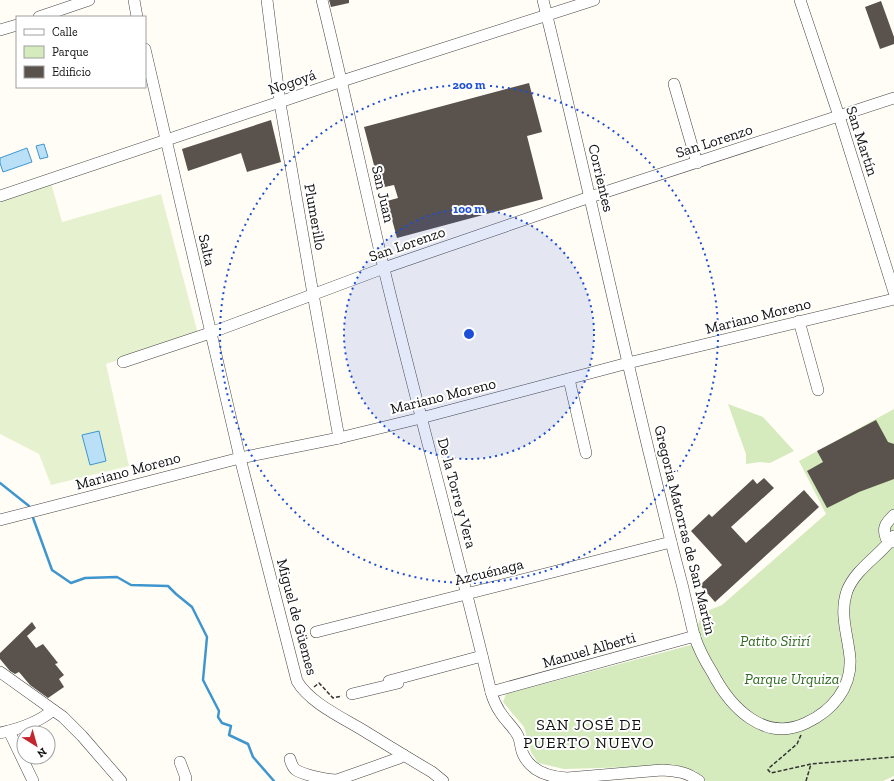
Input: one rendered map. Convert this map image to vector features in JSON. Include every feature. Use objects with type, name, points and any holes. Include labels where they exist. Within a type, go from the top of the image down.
[{"type":"street","points":[[42,16],[89,0]]},
{"type":"street","points":[[134,0],[138,16]]},
{"type":"street","name":"Plumerillo","points":[[267,0],[280,103],[339,438]]},
{"type":"street","name":"San Juan","points":[[322,0],[342,81],[384,268],[421,418]]},
{"type":"street","name":"Corrientes","points":[[543,0],[628,363]]},
{"type":"street","name":"Nogoyá","points":[[0,196],[342,81],[594,0]]},
{"type":"street","name":"San Martín","points":[[800,0],[839,116],[894,292]]},
{"type":"street","points":[[0,30],[16,25]]},
{"type":"street","name":"Salta","points":[[146,54],[240,458]]},
{"type":"street","points":[[674,84],[697,163]]},
{"type":"street","name":"San Lorenzo","points":[[123,362],[210,333],[384,268],[590,197],[894,98]]},
{"type":"street","name":"Mariano Moreno","points":[[0,520],[240,458],[339,438],[421,418],[628,363],[894,299]]},
{"type":"street","points":[[799,321],[818,390]]},
{"type":"street","name":"Gregoria Matorras de San Martín","points":[[628,363],[694,636],[712,674],[732,702],[754,721],[765,726],[778,729],[789,729],[804,724],[826,712],[837,700],[844,689],[850,666],[850,655],[843,617],[844,602],[848,588],[857,575],[893,539]]},
{"type":"street","points":[[568,379],[586,454]]},
{"type":"street","name":"De la Torre y Vera","points":[[421,418],[468,593],[491,692],[500,712],[518,736],[523,755],[532,766],[542,774],[558,777],[567,778],[674,770],[688,774],[699,781]]},
{"type":"street","name":"Miguel de Güemes","points":[[240,458],[297,681],[301,688],[325,707],[432,772],[443,781]]},
{"type":"street","points":[[893,539],[886,538],[884,531],[885,526],[894,515]]},
{"type":"street","name":"Azcuénaga","points":[[316,632],[671,542]]},
{"type":"street","name":"Manuel Alberti","points":[[491,692],[694,636]]},
{"type":"street","points":[[389,681],[482,656]]},
{"type":"street","points":[[0,672],[63,717],[82,736],[121,781]]},
{"type":"street","points":[[352,694],[403,682],[418,673]]},
{"type":"street","points":[[33,781],[5,732],[34,723],[53,710]]},
{"type":"street","points":[[290,759],[291,764],[300,772],[336,780],[404,755]]},
{"type":"street","points":[[180,762],[186,778],[185,781]]},
{"type":"path","points":[[287,640],[316,632]]},
{"type":"path","points":[[307,694],[319,683],[333,698],[352,694]]},
{"type":"path","points":[[804,724],[797,744],[769,768],[768,770],[771,773],[811,764],[894,757]]},
{"type":"path","points":[[806,781],[811,764]]},
{"type":"green space","points":[[51,183],[62,222],[161,194],[198,334],[106,364],[129,466],[51,485],[39,454],[0,434],[0,200]]},
{"type":"green space","points":[[728,404],[763,417],[794,451],[770,463],[760,462],[746,464],[746,454]]},
{"type":"green space","name":"Parque Urquiza","points":[[894,409],[894,776],[883,781],[706,781],[696,771],[667,766],[564,769],[538,763],[531,752],[524,727],[503,702],[506,694],[691,645],[702,613],[722,605],[826,514],[799,461]]},
{"type":"water","points":[[44,144],[48,157],[40,159],[36,146]]},
{"type":"water","points":[[27,148],[32,162],[3,172],[0,158]]},
{"type":"water","points":[[99,431],[106,461],[90,465],[82,435]]},
{"type":"building","points":[[329,0],[349,0],[349,3],[331,7]]},
{"type":"building","points":[[881,1],[894,37],[894,44],[880,49],[865,7]]},
{"type":"building","points":[[529,83],[542,132],[527,136],[543,199],[397,238],[387,201],[398,198],[394,185],[380,188],[364,127]]},
{"type":"building","points":[[271,120],[281,162],[247,172],[241,153],[188,171],[182,149]]},
{"type":"building","points":[[876,420],[888,442],[894,444],[894,479],[859,492],[827,508],[807,471],[823,462],[817,451]]},
{"type":"building","points":[[764,478],[774,488],[731,527],[746,543],[804,490],[819,507],[715,602],[700,585],[722,565],[691,531],[709,514],[712,517],[753,479],[757,484]]},
{"type":"building","points":[[32,622],[36,628],[27,636],[36,648],[43,644],[58,663],[55,664],[64,675],[59,679],[64,687],[48,698],[30,685],[19,672],[15,674],[10,671],[0,659],[0,653]]},
{"type":"waterway","points":[[0,483],[29,506],[30,509]]},
{"type":"waterway","points":[[32,515],[52,570],[71,583],[85,578],[117,577],[131,585],[168,586],[192,607],[207,637],[203,680],[219,711],[218,717],[222,723],[231,726],[229,735],[248,744],[253,757],[274,781]]},
{"type":"district","name":"SAN JOSÉ DE PUERTO NUEVO","points":[[589,733]]},
{"type":"park label","name":"Patito Sirirí","points":[[775,641]]}]
